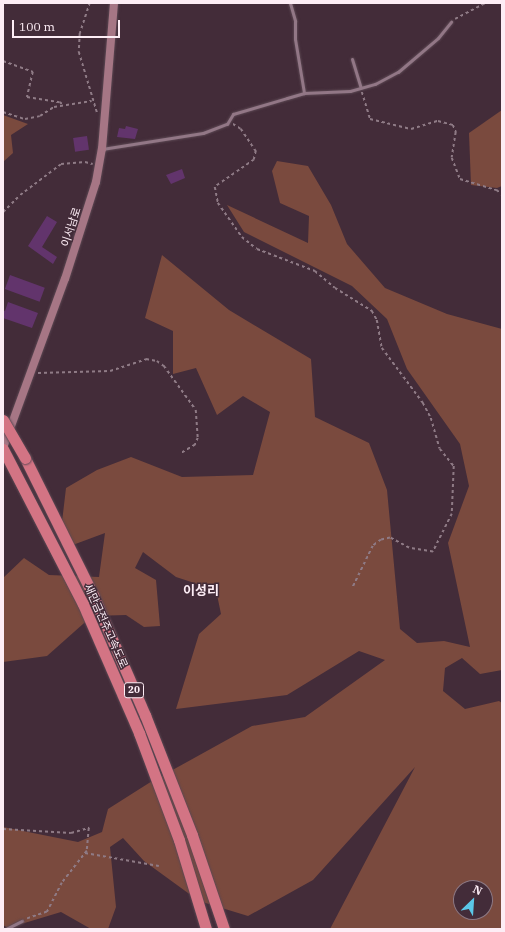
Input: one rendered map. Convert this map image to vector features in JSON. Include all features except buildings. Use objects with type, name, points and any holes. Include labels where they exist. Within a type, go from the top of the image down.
[{"type":"highway","name":"새만금전주고속도로","points":[[3,420],[25,458],[93,595],[145,715],[192,834],[224,929]]},
{"type":"highway","name":"새만금전주고속도로","points":[[3,448],[83,604],[139,733],[179,840],[206,929]]},
{"type":"main road","name":"이서남로","points":[[3,448],[32,372],[86,219],[102,149],[114,3]]},
{"type":"lane","points":[[290,3],[295,21],[295,39],[304,93]]},
{"type":"lane","points":[[102,149],[204,133],[228,121],[232,114],[304,93],[350,91],[361,88],[398,72],[438,38],[452,22]]},
{"type":"lane","points":[[352,59],[361,88]]},
{"type":"lane","points":[[6,929],[22,921]]},
{"type":"path","points":[[90,3],[80,33],[79,52],[98,115]]},
{"type":"path","points":[[452,22],[485,3]]},
{"type":"path","points":[[3,61],[33,72],[27,97],[60,102],[63,105]]},
{"type":"path","points":[[361,88],[370,119],[411,129],[438,120],[453,125],[456,132],[452,158],[460,179],[497,190],[502,195]]},
{"type":"path","points":[[3,112],[25,120],[40,116],[63,105],[93,101]]},
{"type":"path","points":[[228,121],[241,129],[256,151],[254,160],[215,187],[218,203],[242,236],[257,249],[315,271],[334,288],[372,311],[377,320],[382,348],[423,403],[431,418],[440,449],[454,466],[452,514],[433,552],[408,548],[390,538],[381,540],[373,546],[353,587]]},
{"type":"path","points":[[3,212],[20,195],[61,164],[85,162],[99,165]]},
{"type":"path","points":[[32,372],[44,374],[110,371],[146,359],[157,361],[164,366],[196,410],[198,438],[195,445],[180,454]]},
{"type":"path","points":[[3,829],[71,833],[89,828],[85,854],[62,883],[47,912],[22,921]]},
{"type":"path","points":[[85,854],[159,866]]},
{"type":"shaded area","points":[[502,110],[502,186],[497,188],[471,185],[469,133]]},
{"type":"shaded area","points":[[3,115],[28,124],[11,135],[13,153],[3,162]]},
{"type":"shaded area","points":[[277,161],[308,166],[331,205],[347,244],[385,288],[447,314],[502,329],[502,670],[480,674],[462,658],[445,668],[443,691],[465,709],[499,701],[502,703],[502,929],[330,929],[415,767],[313,880],[248,916],[199,901],[144,861],[123,838],[110,847],[116,907],[108,929],[91,929],[61,912],[8,928],[3,925],[3,827],[78,842],[102,832],[108,809],[149,783],[252,726],[305,717],[385,660],[359,651],[287,695],[176,709],[199,634],[221,614],[216,590],[176,577],[143,552],[135,568],[156,580],[160,626],[144,627],[126,615],[92,616],[47,656],[3,662],[3,578],[24,558],[49,575],[99,577],[105,533],[70,546],[62,522],[66,488],[97,470],[131,457],[182,477],[253,475],[270,412],[243,396],[217,415],[196,368],[173,374],[173,331],[145,318],[162,255],[229,310],[311,359],[315,417],[369,443],[387,490],[400,629],[417,643],[444,641],[470,647],[448,543],[469,486],[460,444],[407,369],[387,319],[352,286],[244,232],[227,205],[308,243],[309,216],[280,203],[272,171]]},
{"type":"district","name":"이성리","points":[[201,591]]}]
